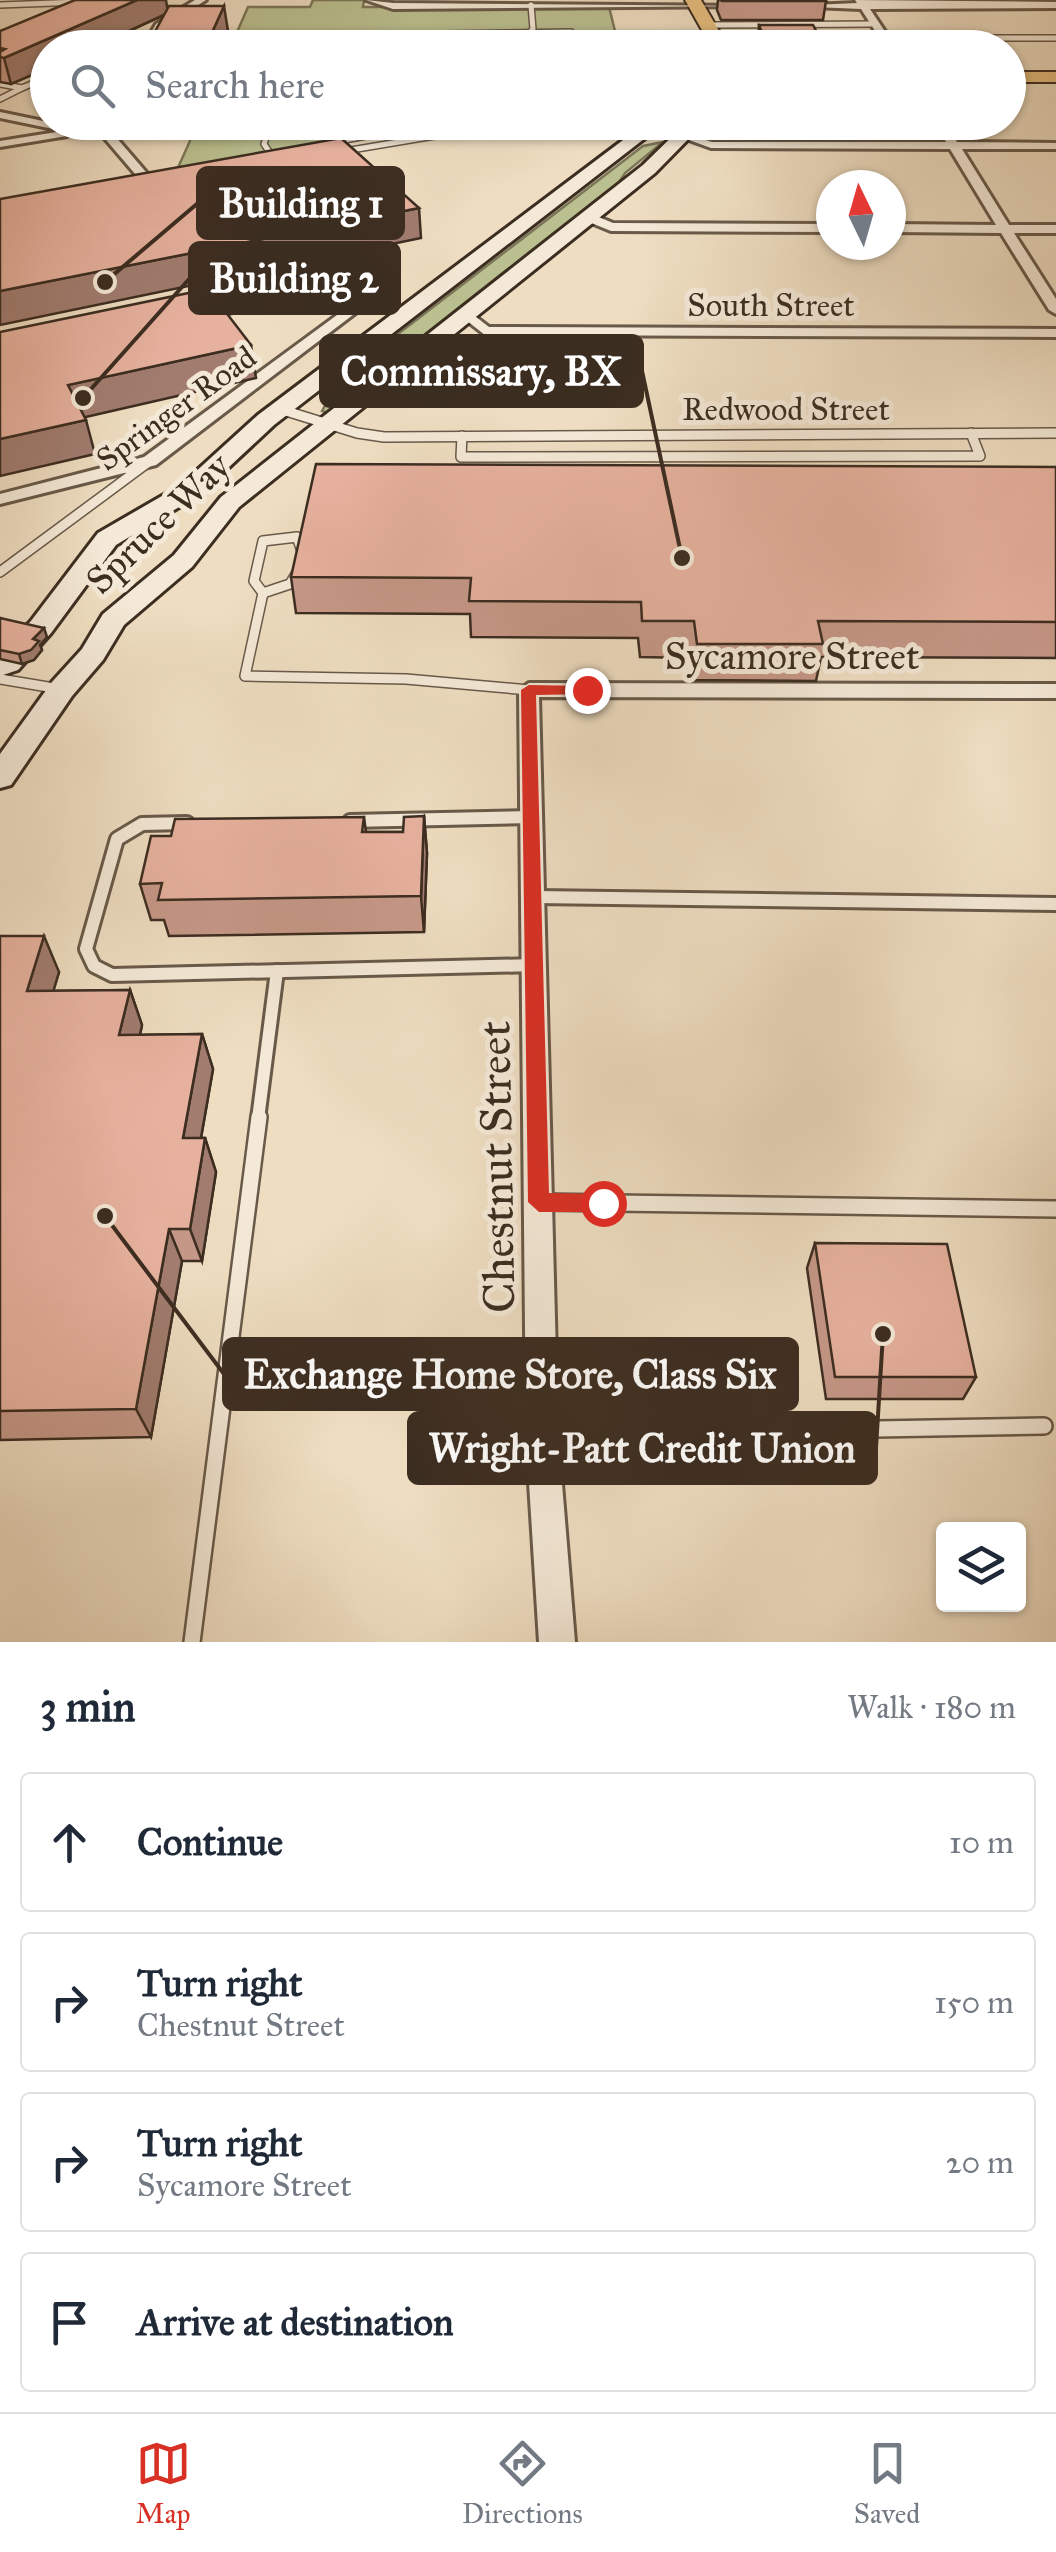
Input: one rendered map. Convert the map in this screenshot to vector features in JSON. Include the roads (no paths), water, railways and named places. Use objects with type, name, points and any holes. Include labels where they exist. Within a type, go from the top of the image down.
[{"type":"main road","points":[[694,3],[712,30]]},
{"type":"main road","points":[[693,30],[694,3]]},
{"type":"main road","points":[[1026,77],[1056,77]]},
{"type":"street","points":[[157,30],[201,0]]},
{"type":"street","points":[[371,0],[393,6],[758,6]]},
{"type":"street","points":[[862,3],[879,30]]},
{"type":"street","points":[[776,6],[1056,4]]},
{"type":"street","points":[[69,17],[86,6]]},
{"type":"street","points":[[0,115],[30,121]]},
{"type":"street","points":[[0,144],[30,139]]},
{"type":"street","points":[[116,140],[152,186],[133,189]]},
{"type":"street","name":"Spruce Way","points":[[55,605],[107,539],[190,490],[274,414],[634,140]]},
{"type":"street","name":"Spruce Way","points":[[0,778],[62,689],[93,654],[113,620],[183,561],[230,502],[589,217],[677,140]]},
{"type":"street","points":[[704,140],[711,145],[1056,146]]},
{"type":"street","points":[[950,140],[1056,310]]},
{"type":"street","points":[[589,217],[611,227],[816,228]]},
{"type":"street","points":[[906,228],[1056,229]]},
{"type":"street","name":"Springer Road","points":[[150,461],[382,286]]},
{"type":"street","name":"South Street","points":[[467,314],[485,330],[1056,333]]},
{"type":"street","points":[[0,499],[150,461]]},
{"type":"street","points":[[0,641],[18,622],[55,605]]},
{"type":"street","points":[[0,655],[28,624],[55,605]]},
{"type":"street","points":[[0,667],[41,626],[55,605]]},
{"type":"street","name":"Sycamore Street","points":[[529,690],[1056,691]]},
{"type":"street","name":"Chestnut Street","points":[[529,690],[542,1435],[558,1642]]},
{"type":"lane","points":[[531,3],[532,30]]},
{"type":"lane","points":[[0,5],[86,6]]},
{"type":"lane","points":[[710,25],[875,24]]},
{"type":"lane","points":[[1026,39],[1056,38]]},
{"type":"lane","points":[[0,84],[22,88]]},
{"type":"lane","points":[[0,99],[30,85]]},
{"type":"lane","points":[[265,140],[270,154]]},
{"type":"lane","points":[[321,144],[344,140]]},
{"type":"lane","points":[[384,144],[402,140]]},
{"type":"lane","points":[[326,154],[408,140]]},
{"type":"lane","points":[[259,156],[287,150]]},
{"type":"lane","points":[[152,186],[171,182]]},
{"type":"lane","points":[[206,315],[357,283],[382,286]]},
{"type":"lane","name":"Redwood Street","points":[[274,414],[322,431],[384,437],[1056,433]]},
{"type":"lane","points":[[462,436],[461,457],[980,456],[971,433]]},
{"type":"lane","points":[[698,434],[701,456]]},
{"type":"lane","name":"Springer Road","points":[[0,572],[150,461]]},
{"type":"lane","points":[[263,593],[290,584],[298,574],[302,545],[296,537],[272,536],[264,541],[254,581],[263,593],[245,676],[387,678],[529,690]]},
{"type":"lane","points":[[0,678],[62,689]]},
{"type":"lane","points":[[335,821],[534,818]]},
{"type":"lane","points":[[200,823],[142,824],[117,839],[86,948],[94,966],[112,975],[536,965]]},
{"type":"lane","points":[[535,897],[1056,904]]},
{"type":"lane","points":[[192,1642],[277,971]]},
{"type":"lane","points":[[539,1202],[1056,1209]]},
{"type":"lane","points":[[542,1435],[1044,1426]]},
{"type":"place","name":"Building 1","points":[[105,282]]},
{"type":"place","name":"Building 2","points":[[83,398]]},
{"type":"place","name":"Commissary, BX","points":[[682,558]]},
{"type":"place","name":"Exchange Home Store, Class Six","points":[[105,1216]]},
{"type":"place","name":"Wright-Patt Credit Union","points":[[883,1334]]}]
